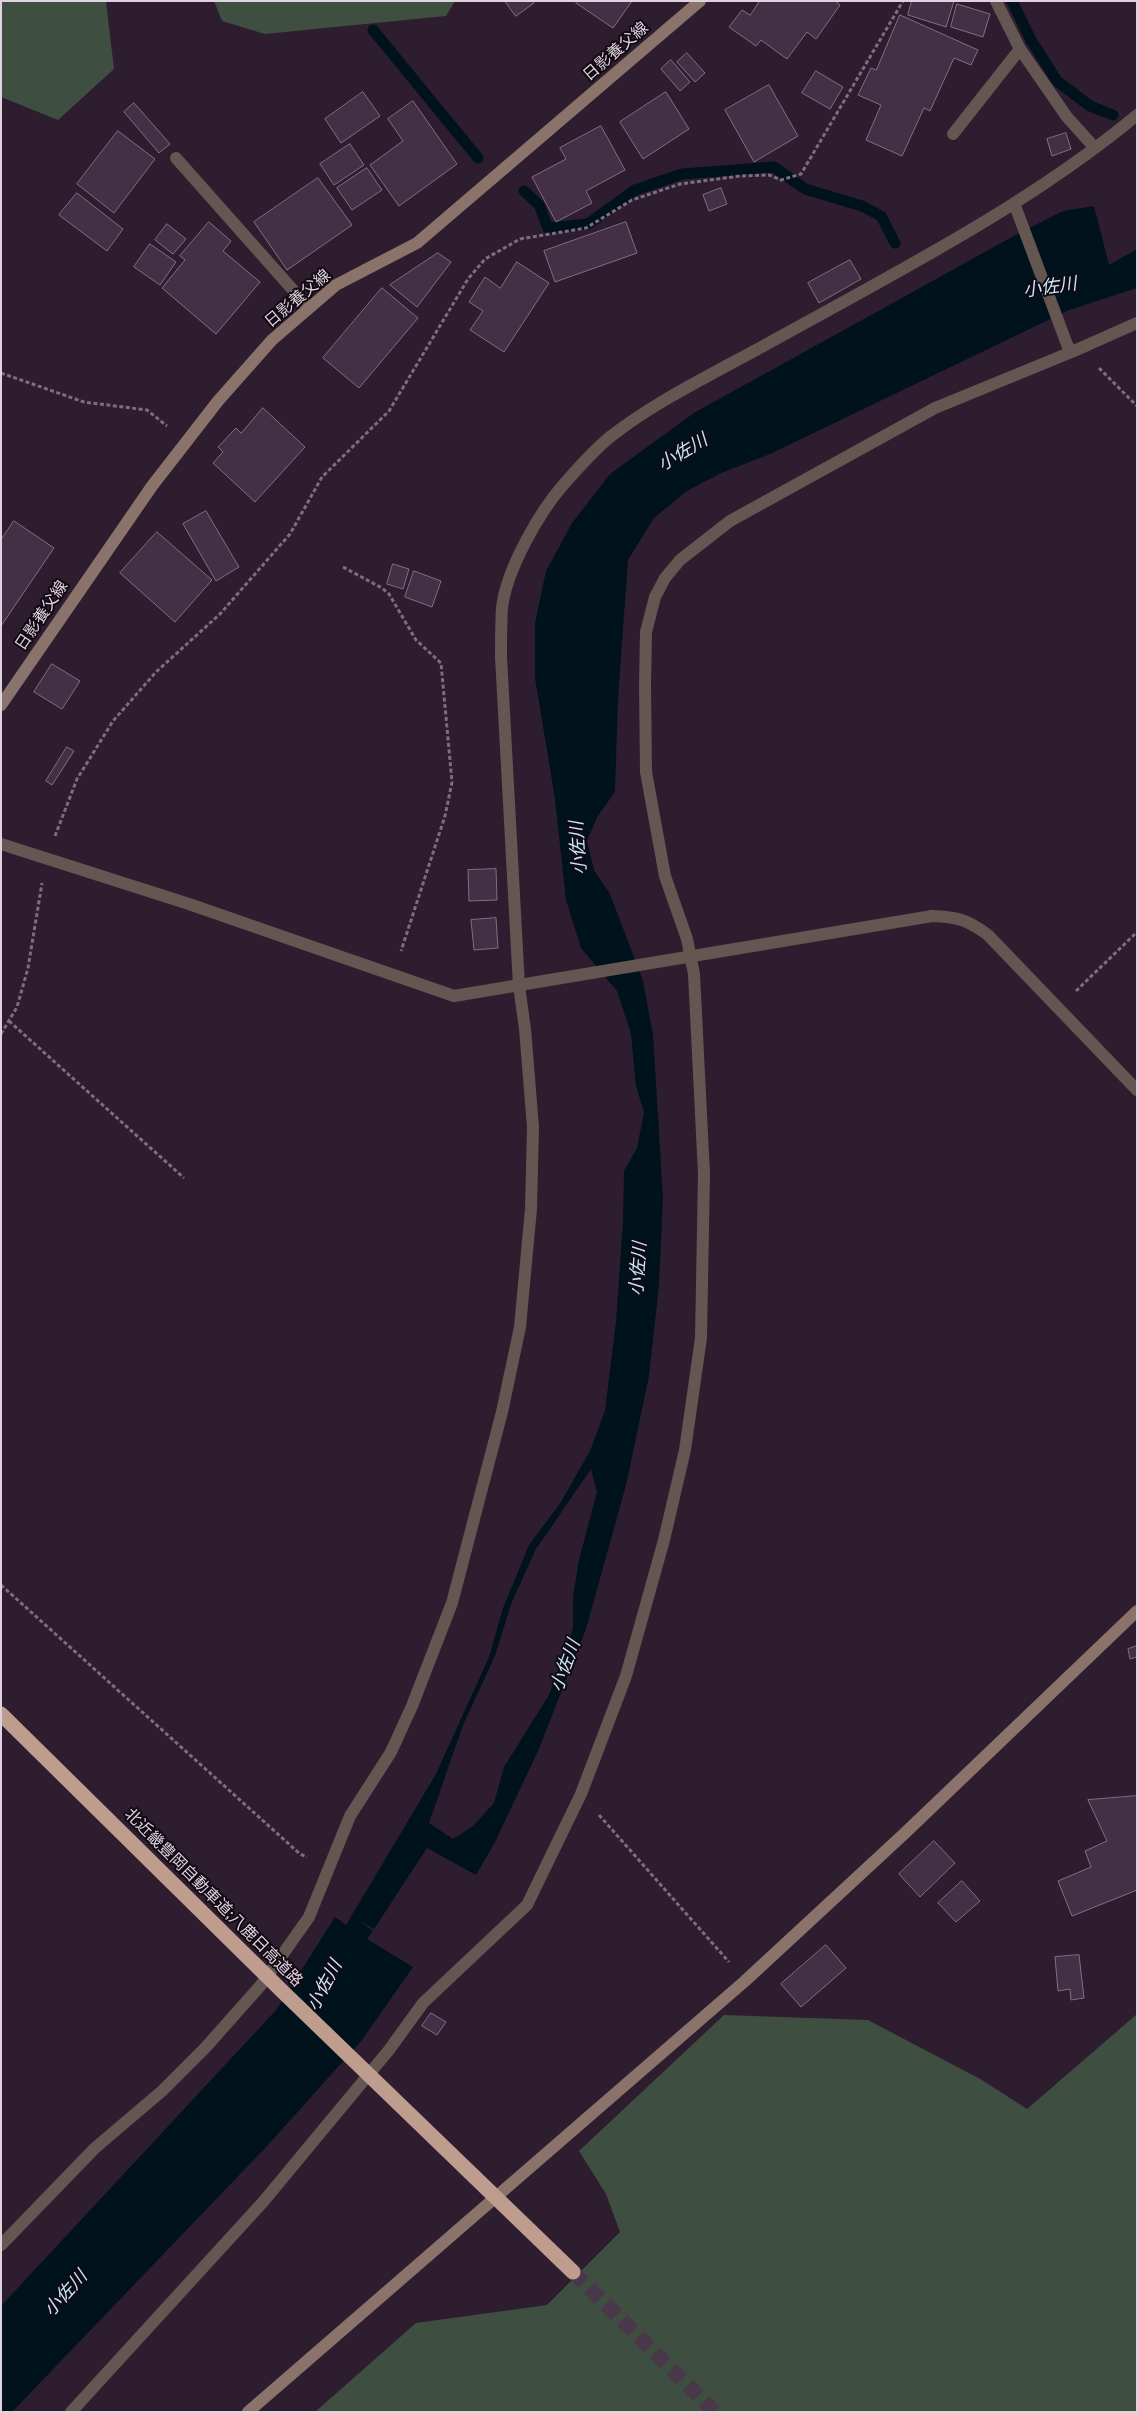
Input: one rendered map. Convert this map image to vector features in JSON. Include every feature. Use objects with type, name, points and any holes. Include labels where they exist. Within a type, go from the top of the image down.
[{"type":"highway","name":"北近畿豊岡自動車道;八鹿日高道路","points":[[1,1714],[281,1990],[573,2272]]},
{"type":"street","name":"日影養父線","points":[[1,705],[152,486],[218,402],[272,340],[336,285],[417,243],[700,1]]},
{"type":"street","points":[[996,1],[1020,49],[1067,117],[1096,148]]},
{"type":"street","points":[[953,134],[1020,49]]},
{"type":"street","points":[[1,2245],[95,2148],[169,2084],[261,1985],[309,1917],[328,1866],[350,1816],[391,1752],[412,1706],[452,1603],[504,1402],[520,1326],[531,1209],[533,1127],[525,1029],[518,986],[501,657],[502,607],[510,576],[526,541],[563,485],[609,438],[657,406],[1014,206],[1096,148],[1137,115]]},
{"type":"street","points":[[176,158],[309,308]]},
{"type":"street","points":[[1014,206],[1071,349]]},
{"type":"street","points":[[71,2412],[263,2202],[389,2050],[423,2003],[527,1906],[581,1794],[626,1676],[645,1611],[683,1459],[695,1389],[701,1338],[704,1174],[687,959],[665,876],[646,772],[644,685],[646,632],[655,597],[666,578],[680,560],[730,521],[935,408],[1071,349],[1137,323]]},
{"type":"street","points":[[1,844],[189,904],[454,996],[687,959],[932,916],[954,917],[973,923],[988,935],[1137,1090]]},
{"type":"street","points":[[248,2412],[745,1981],[905,1833],[1137,1611]]},
{"type":"path","points":[[1,1034],[17,1007],[28,968],[46,858],[77,779],[113,721],[156,672],[220,614],[290,534],[322,477],[388,411],[468,279],[485,259],[520,239],[586,228],[632,200],[680,184],[740,176],[769,175],[781,180],[801,174],[903,1]]},
{"type":"path","points":[[1071,349],[1092,361],[1137,406]]},
{"type":"path","points":[[1,373],[84,402],[147,410],[187,442]]},
{"type":"path","points":[[343,567],[382,588],[389,594],[416,640],[441,663],[452,782],[445,816],[394,975]]},
{"type":"path","points":[[1059,1008],[1137,932]]},
{"type":"path","points":[[9,1021],[184,1178]]},
{"type":"path","points":[[1,1585],[300,1854],[328,1866]]},
{"type":"path","points":[[581,1794],[745,1981]]},
{"type":"green space","points":[[1,1],[106,1],[114,69],[58,120],[1,97]]},
{"type":"green space","points":[[214,1],[455,1],[446,16],[265,34],[222,21]]},
{"type":"green space","points":[[1137,2014],[1137,2412],[315,2412],[416,2323],[547,2305],[620,2232],[606,2194],[579,2151],[724,2015],[868,2020],[982,2080],[1027,2109]]},
{"type":"water","name":"小佐川","points":[[1094,206],[1109,265],[1137,249],[1137,288],[1069,310],[770,454],[721,473],[687,491],[654,518],[628,560],[618,698],[615,792],[597,817],[587,841],[594,870],[610,894],[643,981],[653,1035],[663,1198],[659,1285],[649,1376],[626,1485],[586,1629],[538,1751],[495,1842],[476,1875],[427,1848],[374,1929],[360,1921],[373,1931],[367,1939],[413,1967],[362,2040],[268,2145],[12,2412],[1,2412],[1,2306],[277,2009],[335,1917],[346,1925],[436,1774],[489,1657],[503,1608],[529,1545],[561,1502],[590,1451],[605,1411],[616,1321],[623,1223],[624,1171],[637,1148],[644,1112],[636,1086],[631,1034],[617,991],[581,948],[566,900],[555,799],[535,678],[535,623],[546,571],[572,523],[610,474],[694,413],[1010,238],[1063,211]],"holes":[[[591,1469],[597,1492],[579,1560],[573,1597],[573,1629],[549,1695],[504,1767],[494,1803],[473,1826],[453,1839],[429,1823],[463,1725],[495,1656],[511,1604],[536,1549]]]},
{"type":"building","points":[[505,1],[533,1],[534,3],[516,16]]},
{"type":"building","points":[[578,1],[632,1],[613,28],[576,3]]},
{"type":"building","points":[[760,1],[835,1],[840,5],[816,39],[807,32],[787,59],[761,40],[756,46],[729,27],[742,10],[750,15]]},
{"type":"building","points":[[912,1],[954,1],[946,27],[908,15]]},
{"type":"building","points":[[957,4],[990,14],[983,37],[951,27]]},
{"type":"building","points":[[900,15],[978,50],[971,65],[954,58],[930,111],[924,108],[902,156],[866,140],[881,105],[858,95],[871,68],[876,70]]},
{"type":"building","points":[[687,53],[705,73],[695,82],[677,62]]},
{"type":"building","points":[[671,60],[690,82],[680,91],[661,69]]},
{"type":"building","points":[[816,71],[843,87],[830,109],[802,93]]},
{"type":"building","points":[[769,85],[798,136],[754,162],[725,110]]},
{"type":"building","points":[[363,92],[380,116],[341,143],[325,119]]},
{"type":"building","points":[[666,92],[689,129],[643,159],[620,122]]},
{"type":"building","points":[[413,101],[457,164],[399,206],[370,165],[403,141],[388,119]]},
{"type":"building","points":[[134,103],[170,144],[159,153],[124,112]]},
{"type":"building","points":[[601,126],[625,170],[586,191],[592,203],[556,222],[532,177],[566,159],[560,148]]},
{"type":"building","points":[[118,131],[155,159],[114,213],[77,184]]},
{"type":"building","points":[[1066,133],[1071,149],[1052,156],[1047,139]]},
{"type":"building","points":[[350,144],[364,165],[334,185],[320,164]]},
{"type":"building","points":[[367,168],[382,190],[352,210],[337,188]]},
{"type":"building","points":[[318,178],[352,225],[287,270],[254,222]]},
{"type":"building","points":[[721,188],[727,204],[709,211],[703,195]]},
{"type":"building","points":[[77,193],[123,229],[107,251],[59,215]]},
{"type":"building","points":[[209,222],[231,241],[223,251],[260,282],[216,334],[162,288],[185,260],[180,256]]},
{"type":"building","points":[[626,222],[637,253],[555,282],[544,251]]},
{"type":"building","points":[[167,224],[186,239],[173,254],[155,240]]},
{"type":"building","points":[[150,244],[176,262],[160,285],[134,267]]},
{"type":"building","points":[[438,253],[451,262],[417,307],[390,285]]},
{"type":"building","points":[[850,260],[861,279],[819,303],[808,283]]},
{"type":"building","points":[[517,262],[549,283],[504,352],[470,330],[483,311],[469,302],[485,277],[500,288]]},
{"type":"building","points":[[382,288],[418,318],[359,388],[323,358]]},
{"type":"building","points":[[263,408],[305,447],[255,502],[213,463],[223,452],[218,447],[236,428],[241,433]]},
{"type":"building","points":[[206,511],[239,567],[216,581],[183,524]]},
{"type":"building","points":[[14,521],[54,548],[1,626],[1,540]]},
{"type":"building","points":[[157,532],[212,580],[175,622],[120,573]]},
{"type":"building","points":[[393,564],[409,569],[403,589],[387,584]]},
{"type":"building","points":[[414,571],[441,581],[432,607],[405,597]]},
{"type":"building","points":[[52,664],[80,681],[62,709],[34,692]]},
{"type":"building","points":[[67,747],[74,751],[52,785],[46,781]]},
{"type":"building","points":[[496,869],[497,900],[469,901],[468,870]]},
{"type":"building","points":[[496,918],[498,948],[474,950],[471,920]]},
{"type":"building","points":[[1137,1646],[1137,1657],[1130,1659],[1128,1649]]},
{"type":"building","points":[[1137,1796],[1137,1890],[1072,1916],[1058,1881],[1091,1867],[1085,1851],[1107,1841],[1088,1800]]},
{"type":"building","points":[[934,1841],[955,1863],[920,1897],[899,1874]]},
{"type":"building","points":[[962,1881],[980,1901],[956,1922],[938,1903]]},
{"type":"building","points":[[826,1945],[846,1968],[801,2007],[781,1984]]},
{"type":"building","points":[[1079,1955],[1084,1998],[1071,2000],[1070,1989],[1058,1991],[1055,1957]]},
{"type":"building","points":[[431,2013],[446,2022],[437,2035],[422,2026]]},
{"type":"waterway","points":[[1012,1],[1031,40],[1057,81],[1090,106],[1113,115]]},
{"type":"waterway","points":[[373,30],[478,158]]},
{"type":"waterway","points":[[524,191],[539,205],[548,228],[588,224],[635,190],[682,174],[774,167],[805,189],[862,206],[881,216],[895,243]]},
{"type":"tunnel","points":[[573,2272],[715,2412]]}]
